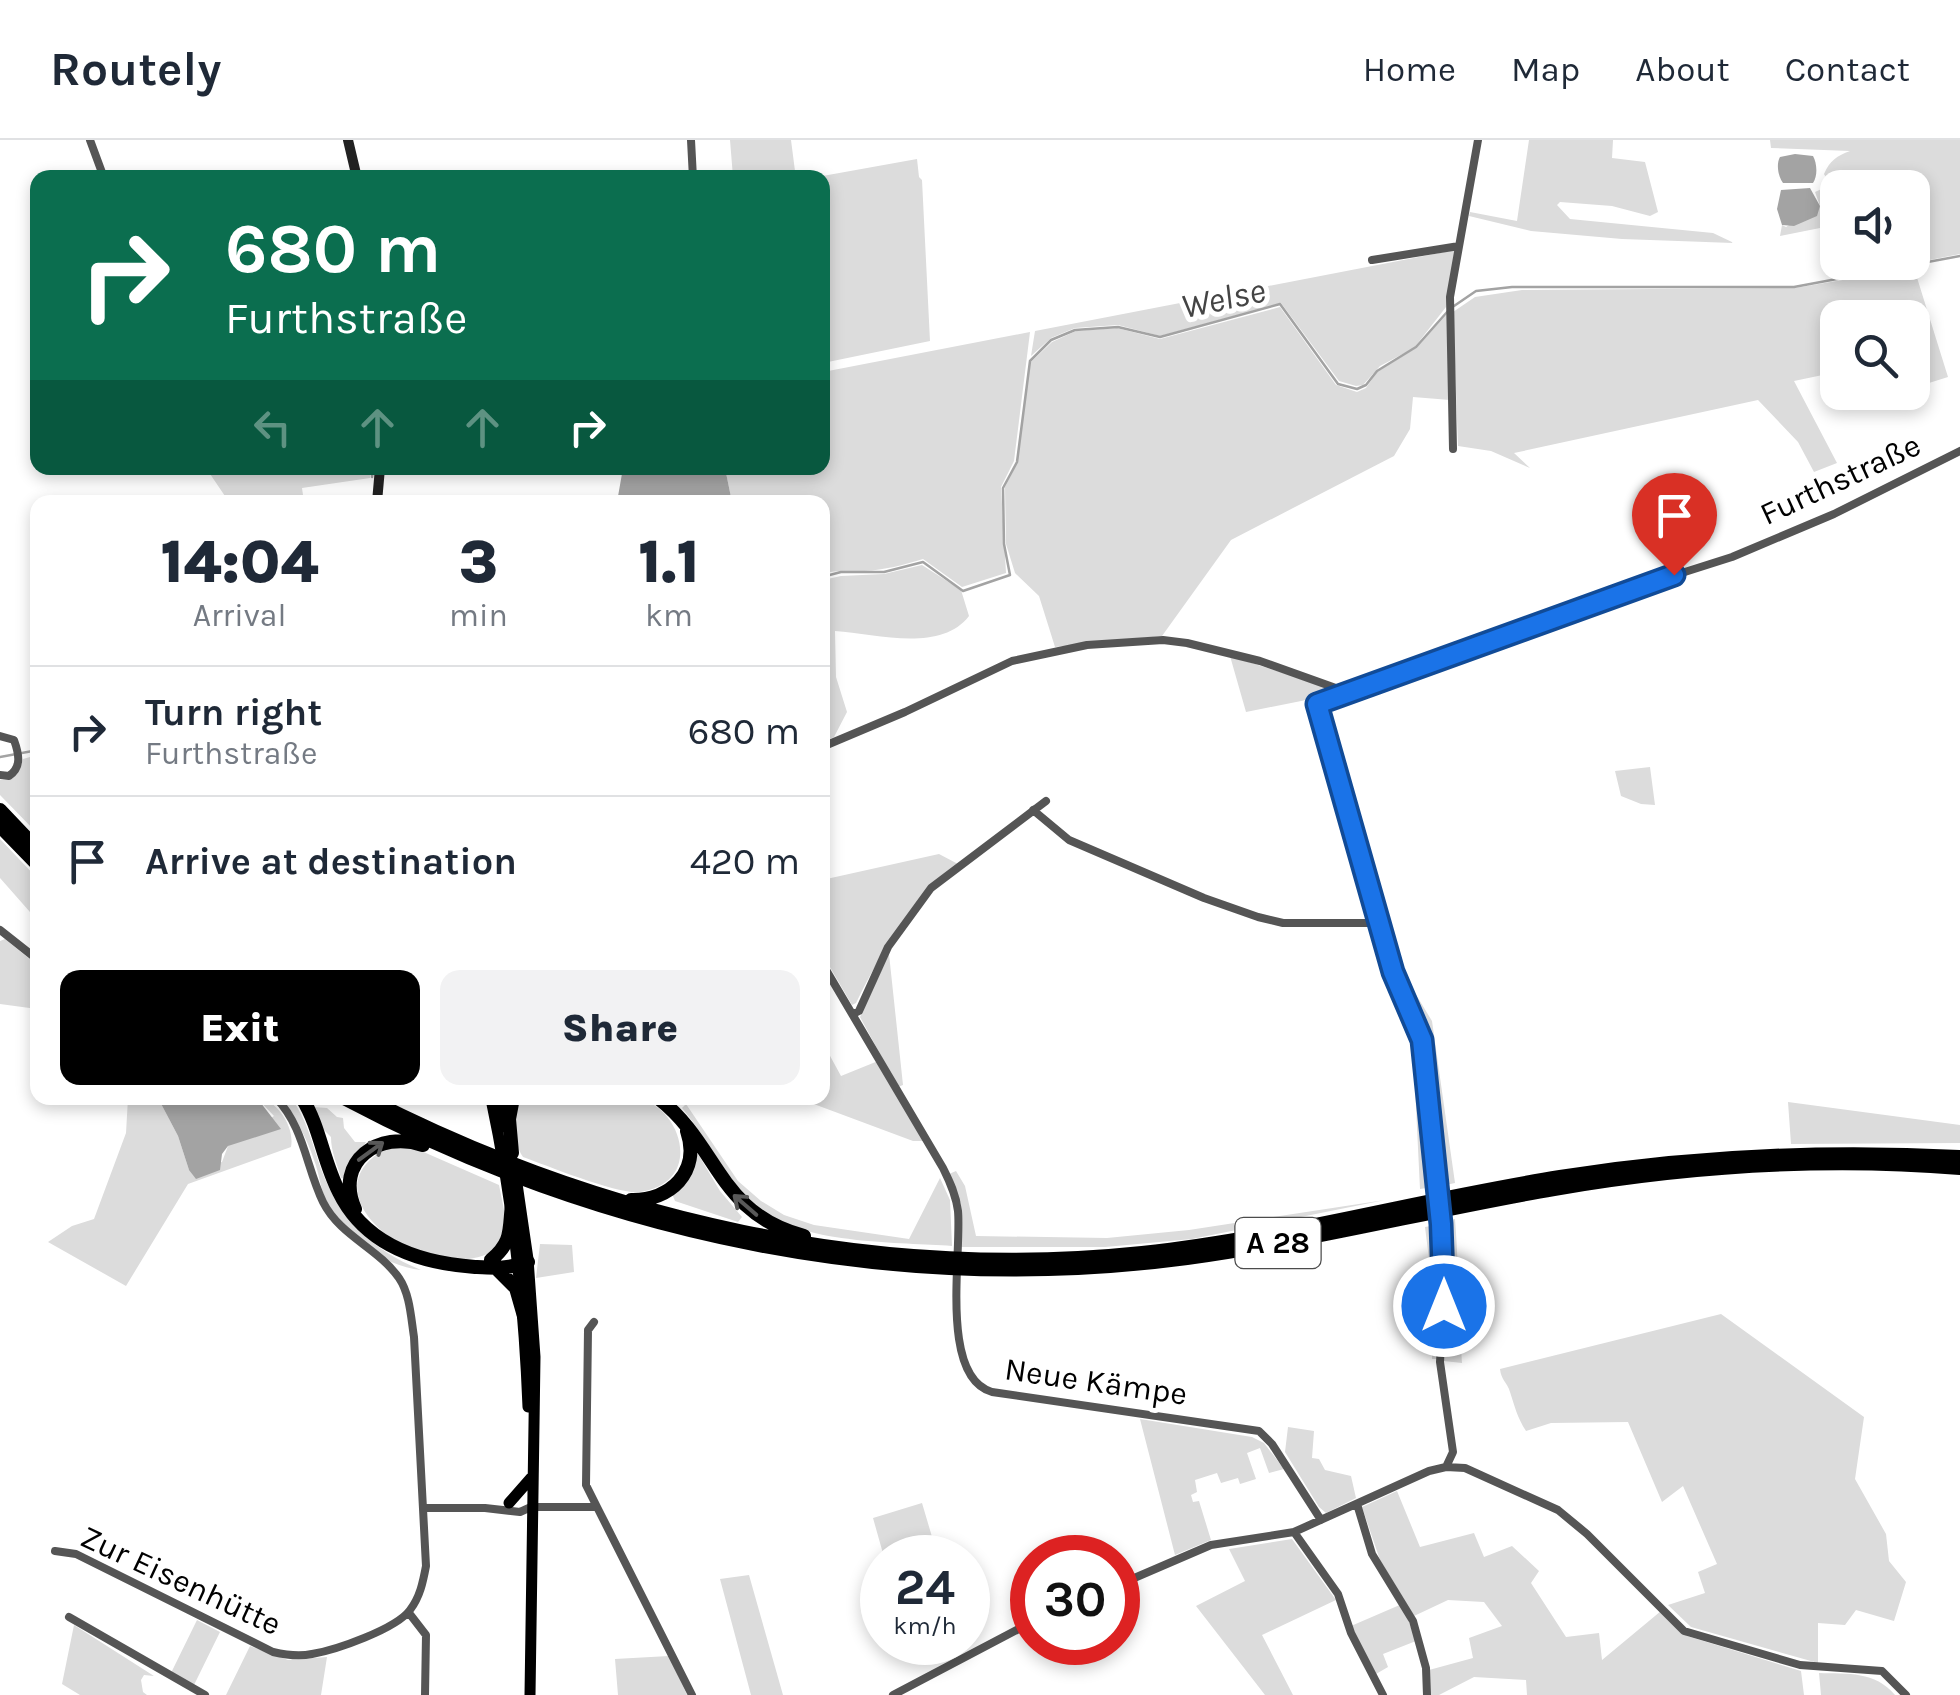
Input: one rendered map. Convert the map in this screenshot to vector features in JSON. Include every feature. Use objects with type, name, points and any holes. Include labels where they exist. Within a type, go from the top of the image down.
[{"type":"highway","points":[[0,810],[30,842]]},
{"type":"highway","points":[[0,826],[30,858]]},
{"type":"highway","points":[[306,1105],[337,1189],[369,1230],[407,1255],[442,1264],[473,1266],[523,1261]]},
{"type":"highway","name":"A 28","points":[[358,1105],[458,1154],[560,1194],[704,1235],[854,1260],[1002,1269],[1190,1258],[1620,1178],[1810,1165],[1960,1168]]},
{"type":"highway","name":"A 28","points":[[381,1105],[470,1148],[581,1189],[707,1225],[832,1247],[973,1258],[1137,1253],[1268,1234],[1443,1198],[1619,1168],[1794,1155],[1960,1157]]},
{"type":"highway","points":[[508,1144],[512,1105]]},
{"type":"highway","points":[[666,1105],[684,1121],[720,1178],[746,1208],[778,1227],[832,1247]]},
{"type":"highway","points":[[581,1189],[632,1200],[664,1195],[680,1182],[689,1166],[692,1149],[684,1121]]},
{"type":"highway","points":[[369,1230],[352,1203],[350,1191],[353,1171],[367,1150],[378,1143],[402,1139],[445,1154],[458,1154]]},
{"type":"highway","points":[[494,1264],[511,1236],[517,1205]]},
{"type":"highway","points":[[494,1264],[516,1288],[524,1316]]},
{"type":"main road","points":[[348,140],[355,170]]},
{"type":"main road","points":[[494,1105],[508,1144],[517,1205]]},
{"type":"main road","points":[[500,1105],[535,1356],[532,1436]]},
{"type":"main road","points":[[523,1261],[532,1436],[530,1695]]},
{"type":"main road","points":[[509,1503],[531,1478]]},
{"type":"street","points":[[90,140],[101,170]]},
{"type":"street","points":[[691,140],[693,170]]},
{"type":"street","points":[[1453,449],[1450,310],[1478,140]]},
{"type":"street","points":[[1372,260],[1458,246]]},
{"type":"street","name":"Furthstraße","points":[[1346,692],[1359,691],[1544,624],[1602,598],[1732,557],[1834,514],[1960,450]]},
{"type":"street","points":[[830,744],[1012,660],[1086,645],[1162,640],[1186,643],[1260,661],[1346,692]]},
{"type":"street","points":[[1346,692],[1317,704],[1393,972],[1422,1040],[1445,1278],[1440,1362],[1453,1452],[1460,1468]]},
{"type":"street","points":[[0,736],[14,740],[19,761],[16,772],[0,775]]},
{"type":"street","points":[[852,1014],[859,1010],[888,947],[932,888],[1046,801]]},
{"type":"street","points":[[1033,810],[1069,840],[1258,917],[1283,923],[1379,923]]},
{"type":"street","points":[[0,930],[30,954]]},
{"type":"street","name":"Neue Kämpe","points":[[830,977],[951,1184],[958,1214],[956,1319],[966,1363],[976,1383],[985,1390],[1259,1431],[1272,1444],[1321,1520]]},
{"type":"street","points":[[281,1105],[296,1125],[324,1204],[351,1238],[387,1265],[405,1290],[414,1338],[426,1566],[419,1596],[408,1613],[426,1636],[425,1695]]},
{"type":"street","points":[[594,1322],[588,1330],[586,1485],[692,1695]]},
{"type":"street","points":[[1446,1467],[1453,1452]]},
{"type":"street","points":[[1140,1576],[1211,1545],[1294,1532],[1410,1478],[1446,1467],[1460,1468],[1558,1510],[1684,1632],[1800,1665],[1882,1671],[1906,1695]]},
{"type":"street","points":[[485,1508],[520,1502],[530,1507],[596,1507]]},
{"type":"street","points":[[1357,1504],[1372,1554],[1413,1620],[1426,1668],[1427,1695]]},
{"type":"street","points":[[424,1508],[520,1512],[530,1507]]},
{"type":"street","points":[[1294,1532],[1338,1594],[1352,1633],[1383,1695]]},
{"type":"street","name":"Zur Eisenhütte","points":[[55,1551],[76,1554],[273,1652],[290,1656],[314,1654],[374,1633],[408,1613]]},
{"type":"street","points":[[69,1617],[205,1695]]},
{"type":"street","points":[[894,1695],[1010,1634]]},
{"type":"shaded area","points":[[730,140],[791,140],[795,170],[732,170]]},
{"type":"shaded area","points":[[1529,140],[1613,140],[1612,158],[1645,162],[1658,212],[1650,216],[1612,206],[1560,202],[1557,205],[1570,219],[1713,233],[1734,243],[1531,231],[1469,216],[1470,212],[1517,221]]},
{"type":"shaded area","points":[[1770,140],[1960,140],[1960,254],[1930,260],[1930,170],[1826,170],[1834,159],[1850,151],[1771,148]]},
{"type":"shaded area","points":[[1813,156],[1813,183],[1783,183],[1778,170],[1780,157]]},
{"type":"shaded area","points":[[917,159],[922,180],[930,341],[830,362],[830,175]]},
{"type":"shaded area","points":[[1810,188],[1820,206],[1817,216],[1794,226],[1782,225],[1777,209],[1781,190]]},
{"type":"shaded area","points":[[1820,206],[1820,228],[1780,236],[1782,225],[1786,227]]},
{"type":"shaded area","points":[[1455,250],[1446,307],[1414,348],[1380,366],[1363,385],[1339,381],[1281,303],[1160,336],[1118,325],[1075,328],[1051,338],[1031,356],[1035,331]]},
{"type":"shaded area","points":[[1843,280],[1918,280],[1924,300],[1820,300],[1820,376],[1794,381],[1837,463],[1814,472],[1798,442],[1758,400],[1514,453],[1530,468],[1491,451],[1458,446],[1453,312],[1475,297],[1522,290],[1795,288]]},
{"type":"shaded area","points":[[1280,307],[1336,385],[1357,392],[1366,388],[1377,372],[1416,348],[1449,312],[1450,400],[1413,397],[1410,429],[1394,456],[1231,540],[1162,636],[1055,647],[1039,596],[1015,573],[1006,544],[1005,487],[1017,463],[1030,363],[1052,342],[1076,331],[1117,328],[1160,339]]},
{"type":"shaded area","points":[[1930,319],[1948,377],[1930,383]]},
{"type":"shaded area","points":[[1030,332],[1014,461],[1001,487],[1006,573],[962,587],[923,559],[879,570],[830,573],[830,495],[731,495],[726,475],[830,475],[830,371]]},
{"type":"shaded area","points":[[211,475],[370,475],[302,488],[303,495],[224,495]]},
{"type":"shaded area","points":[[622,475],[726,475],[731,495],[618,495]]},
{"type":"shaded area","points":[[922,565],[961,590],[969,616],[957,627],[925,638],[835,631],[836,677],[847,712],[830,739],[830,578],[884,574]]},
{"type":"shaded area","points":[[1230,656],[1333,689],[1336,694],[1246,712]]},
{"type":"shaded area","points":[[30,757],[30,826],[0,795],[0,780],[13,777],[23,759]]},
{"type":"shaded area","points":[[1650,767],[1655,805],[1621,796],[1615,771]]},
{"type":"shaded area","points":[[0,839],[30,871],[30,912],[0,878]]},
{"type":"shaded area","points":[[939,854],[958,864],[911,910],[852,1005],[830,967],[830,878]]},
{"type":"shaded area","points":[[5,939],[30,959],[30,1008],[0,1004],[0,941]]},
{"type":"shaded area","points":[[889,954],[903,1085],[898,1087],[860,1017]]},
{"type":"shaded area","points":[[1415,993],[1432,1021],[1455,1183],[1441,1186],[1427,1039],[1409,996]]},
{"type":"shaded area","points":[[1405,1020],[1413,1020],[1422,1058],[1433,1187],[1420,1189],[1413,1046]]},
{"type":"shaded area","points":[[830,1056],[841,1076],[878,1061],[924,1141],[913,1141],[816,1105],[830,1105]]},
{"type":"shaded area","points":[[1788,1102],[1960,1125],[1960,1143],[1791,1144]]},
{"type":"shaded area","points":[[128,1105],[162,1105],[178,1136],[189,1170],[222,1162],[228,1146],[274,1116],[264,1105],[278,1109],[292,1139],[291,1147],[188,1184],[126,1286],[48,1242],[72,1226],[94,1219],[126,1133]]},
{"type":"shaded area","points":[[162,1105],[262,1105],[281,1129],[228,1146],[222,1154],[220,1170],[196,1179]]},
{"type":"shaded area","points":[[286,1105],[295,1105],[301,1114],[329,1187],[348,1218],[387,1253],[421,1270],[378,1255],[341,1224],[325,1198],[316,1165]]},
{"type":"shaded area","points":[[518,1105],[653,1105],[674,1128],[680,1160],[674,1174],[661,1185],[640,1192],[616,1189],[523,1157],[517,1143]]},
{"type":"shaded area","points":[[687,1105],[738,1181],[784,1215],[814,1225],[909,1239],[940,1178],[950,1200],[952,1246],[846,1239],[817,1234],[769,1216],[732,1180],[682,1108]]},
{"type":"shaded area","points":[[313,1107],[327,1108],[343,1118],[344,1128],[355,1142],[366,1142],[345,1179],[341,1178],[331,1137],[321,1127]]},
{"type":"shaded area","points":[[390,1147],[419,1150],[499,1185],[506,1220],[497,1249],[468,1259],[438,1258],[408,1248],[382,1231],[364,1210],[357,1188],[365,1166]]},
{"type":"shaded area","points":[[698,1154],[720,1191],[742,1217],[738,1222],[675,1201],[671,1191]]},
{"type":"shaded area","points":[[956,1171],[965,1186],[976,1236],[1107,1238],[1189,1230],[1385,1200],[1192,1239],[1105,1247],[961,1247],[961,1204],[949,1174]]},
{"type":"shaded area","points":[[1455,1219],[1462,1363],[1444,1361],[1450,1280],[1446,1221]]},
{"type":"shaded area","points":[[1436,1225],[1441,1281],[1439,1359],[1432,1359],[1432,1283],[1425,1227]]},
{"type":"shaded area","points":[[540,1244],[572,1245],[574,1272],[536,1278]]},
{"type":"shaded area","points":[[1721,1314],[1864,1417],[1855,1479],[1886,1534],[1889,1561],[1906,1582],[1894,1621],[1856,1610],[1845,1625],[1818,1623],[1818,1663],[1691,1627],[1668,1605],[1705,1593],[1698,1572],[1717,1564],[1683,1486],[1662,1502],[1628,1422],[1551,1423],[1526,1431],[1501,1373],[1500,1369]]},
{"type":"shaded area","points":[[1140,1419],[1252,1437],[1264,1443],[1284,1469],[1269,1473],[1260,1448],[1247,1453],[1256,1479],[1240,1484],[1238,1478],[1221,1483],[1217,1473],[1195,1480],[1197,1492],[1191,1495],[1193,1502],[1199,1501],[1211,1540],[1175,1555]]},
{"type":"shaded area","points":[[1288,1427],[1314,1431],[1312,1458],[1319,1459],[1325,1470],[1351,1476],[1356,1498],[1326,1513],[1319,1507],[1285,1452]]},
{"type":"shaded area","points":[[1397,1491],[1420,1547],[1474,1533],[1484,1557],[1512,1546],[1539,1571],[1531,1583],[1566,1637],[1599,1633],[1602,1660],[1661,1611],[1687,1636],[1801,1671],[1804,1695],[1527,1695],[1526,1680],[1474,1677],[1439,1695],[1430,1695],[1429,1670],[1473,1658],[1469,1638],[1502,1626],[1484,1602],[1448,1600],[1414,1616],[1380,1560],[1362,1507]]},
{"type":"shaded area","points":[[922,1503],[931,1535],[878,1535],[873,1518]]},
{"type":"shaded area","points":[[1292,1539],[1336,1600],[1262,1635],[1293,1695],[1265,1695],[1196,1606],[1245,1581],[1229,1549]]},
{"type":"shaded area","points":[[749,1575],[783,1695],[751,1695],[720,1579]]},
{"type":"shaded area","points":[[1402,1604],[1416,1641],[1383,1654],[1388,1667],[1376,1674],[1351,1626]]},
{"type":"shaded area","points":[[197,1620],[220,1632],[194,1685],[171,1673]]},
{"type":"shaded area","points":[[74,1625],[154,1676],[144,1675],[141,1680],[147,1695],[80,1695],[62,1684]]},
{"type":"shaded area","points":[[250,1646],[288,1660],[327,1657],[321,1695],[226,1695]]},
{"type":"shaded area","points":[[669,1656],[687,1695],[618,1695],[615,1659]]},
{"type":"shaded area","points":[[1819,1673],[1870,1678],[1895,1695],[1821,1695]]},
{"type":"waterway","name":"Welse","points":[[1454,306],[1476,291],[1512,287],[1794,287],[1960,256]]},
{"type":"waterway","name":"Welse","points":[[830,575],[884,572],[923,562],[963,591],[1010,575],[1004,544],[1003,488],[1017,462],[1030,361],[1051,340],[1075,330],[1118,327],[1160,337],[1280,304],[1338,384],[1357,389],[1366,385],[1377,371],[1416,347],[1448,311]]},
{"type":"waterway","name":"Welse","points":[[0,757],[30,751]]},
{"type":"route","points":[[1444,1306],[1441,1224],[1425,1054],[1414,1016],[1393,972],[1317,704],[1674,575]]}]
